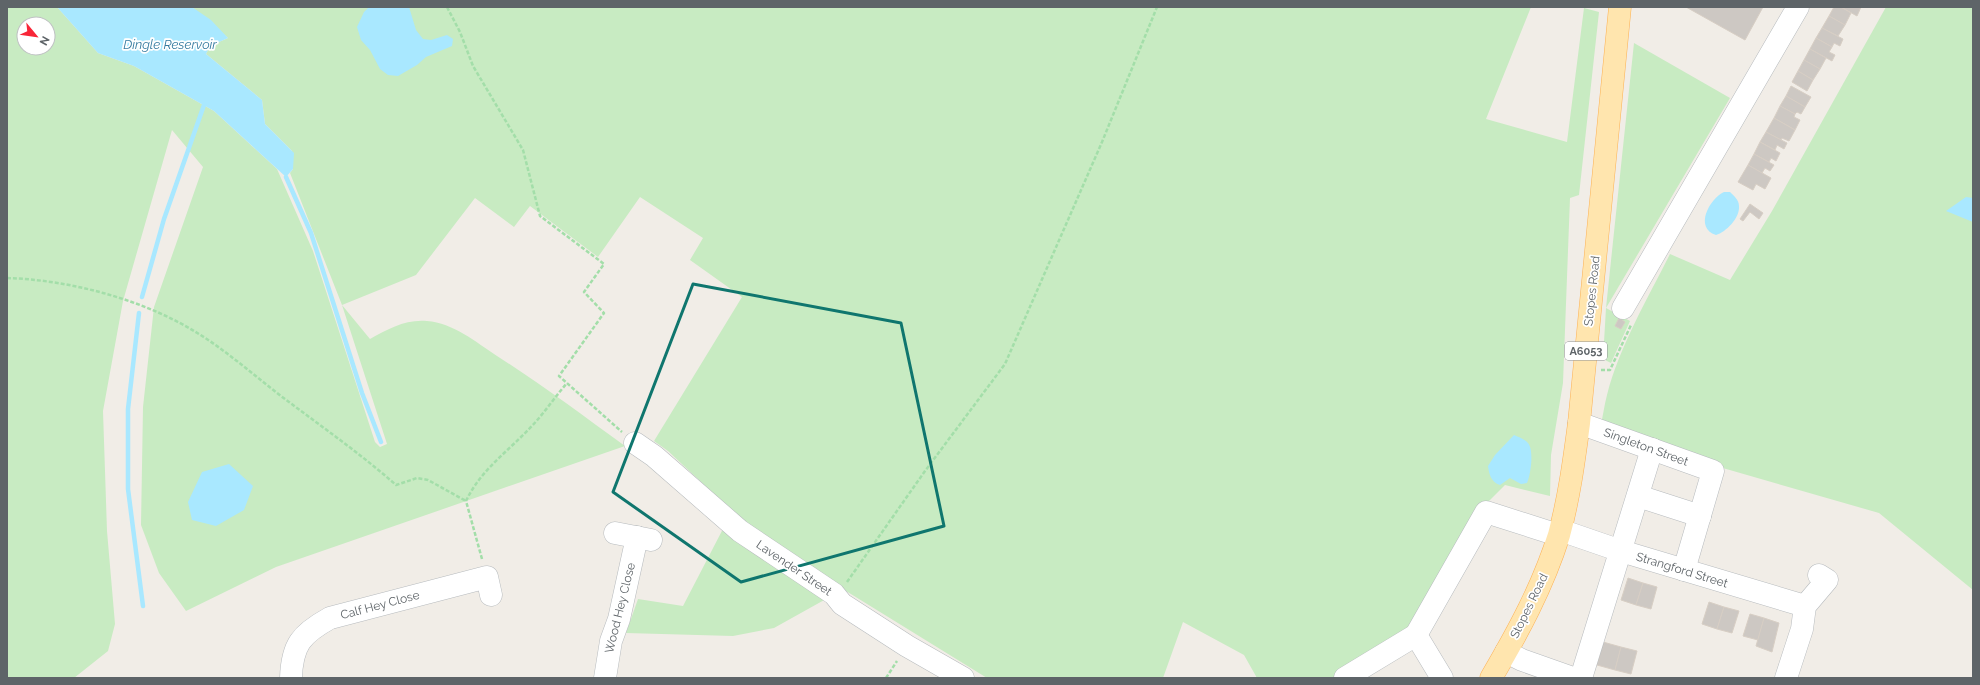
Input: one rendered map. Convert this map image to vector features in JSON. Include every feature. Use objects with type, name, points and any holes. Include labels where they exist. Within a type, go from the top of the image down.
[{"type":"main road","name":"Stopes Road","points":[[1491,678],[1540,586],[1559,533],[1570,485],[1579,423],[1620,7]]},
{"type":"street","points":[[1623,308],[1798,7]]},
{"type":"street","name":"Singleton Street","points":[[1579,423],[1713,471],[1700,516]]},
{"type":"street","name":"Lavender Street","points":[[635,443],[654,456],[740,531],[834,594],[842,604],[907,646],[963,678]]},
{"type":"street","points":[[1506,652],[1522,660],[1572,678],[1621,551],[1652,449]]},
{"type":"street","points":[[1638,496],[1700,516],[1684,570]]},
{"type":"street","name":"Strangford Street","points":[[1416,636],[1486,512],[1805,606]]},
{"type":"street","name":"Wood Hey Close","points":[[605,678],[611,641],[644,539],[616,533]]},
{"type":"street","points":[[1786,678],[1802,628],[1805,606],[1827,580],[1819,575]]},
{"type":"street","name":"Calf Hey Close","points":[[291,678],[295,648],[305,635],[315,626],[330,618],[489,586]]},
{"type":"street","points":[[1345,678],[1416,636],[1442,678]]},
{"type":"path","points":[[447,7],[460,32],[473,66],[523,150],[540,216],[604,264],[584,292],[604,313],[559,376],[635,443]]},
{"type":"path","points":[[842,604],[851,591],[846,582],[925,471],[1005,364],[1102,142],[1157,7]]},
{"type":"path","points":[[7,278],[36,279],[93,291],[144,306],[199,334],[364,457],[396,485],[418,478],[428,480],[466,501],[489,586]]},
{"type":"path","points":[[1584,369],[1610,370],[1634,318],[1623,308]]},
{"type":"path","points":[[466,501],[482,475],[530,429],[567,383]]},
{"type":"highlighted area","points":[[693,284],[901,323],[944,526],[741,582],[613,492]]},
{"type":"green space","points":[[7,7],[57,7],[98,53],[134,66],[214,111],[277,169],[313,251],[375,442],[380,447],[387,444],[342,305],[370,339],[390,328],[404,323],[419,321],[446,325],[455,329],[530,378],[625,446],[276,567],[186,611],[159,573],[141,525],[143,407],[154,307],[203,167],[172,130],[123,301],[103,411],[107,531],[115,624],[108,651],[74,678],[7,678]]},
{"type":"green space","points":[[192,7],[1531,7],[1486,119],[1567,142],[1584,8],[1599,12],[1579,195],[1570,198],[1563,383],[1551,455],[1550,496],[1505,485],[1486,504],[1412,632],[1335,678],[1257,678],[1244,655],[1183,622],[1163,678],[987,678],[846,591],[750,528],[668,451],[654,441],[742,297],[690,260],[703,238],[640,197],[598,257],[530,206],[514,227],[475,198],[416,275],[342,305],[290,173],[293,169],[292,151],[265,124],[262,100],[206,54],[210,46],[228,38]]},
{"type":"green space","points":[[1886,7],[1973,7],[1973,590],[1879,513],[1702,462],[1600,428],[1612,377],[1626,341],[1670,254],[1730,280],[1772,211]]},
{"type":"green space","points":[[1634,43],[1730,98],[1606,308]]},
{"type":"green space","points":[[1606,308],[1630,321],[1611,363],[1603,359]]},
{"type":"green space","points":[[725,525],[826,599],[774,628],[733,636],[626,633],[638,599],[683,606]]},
{"type":"water","name":"Dingle Reservoir","points":[[57,7],[192,7],[211,20],[228,38],[210,46],[206,54],[262,100],[265,124],[294,153],[293,169],[286,177],[214,111],[134,66],[98,53]]},
{"type":"water","points":[[369,7],[409,7],[416,30],[423,39],[431,40],[447,35],[453,39],[452,46],[426,57],[417,65],[398,76],[388,75],[380,69],[370,50],[361,40],[357,27],[364,12]]},
{"type":"water","points":[[1724,192],[1730,192],[1736,198],[1739,204],[1739,211],[1732,224],[1724,231],[1716,235],[1709,231],[1706,226],[1706,214],[1713,201]]},
{"type":"water","points":[[1966,197],[1973,198],[1973,222],[1946,211]]},
{"type":"water","points":[[1514,435],[1525,440],[1530,446],[1531,468],[1527,483],[1521,484],[1510,478],[1500,485],[1494,482],[1490,475],[1488,466],[1495,455]]},
{"type":"water","points":[[229,464],[253,486],[244,510],[216,526],[192,520],[188,502],[202,472]]},
{"type":"building","points":[[1686,7],[1763,7],[1745,40]]},
{"type":"building","points":[[1834,7],[1841,7],[1851,13],[1845,25],[1829,16]]},
{"type":"building","points":[[1841,7],[1861,7],[1857,16]]},
{"type":"building","points":[[1829,16],[1845,25],[1838,36],[1822,28]]},
{"type":"building","points":[[1822,28],[1843,39],[1840,46],[1834,43],[1832,47],[1816,38]]},
{"type":"building","points":[[1816,38],[1832,47],[1829,52],[1835,55],[1832,61],[1810,49]]},
{"type":"building","points":[[1810,49],[1826,58],[1820,69],[1804,60]]},
{"type":"building","points":[[1804,60],[1820,69],[1813,80],[1798,71]]},
{"type":"building","points":[[1798,71],[1813,80],[1807,91],[1792,82]]},
{"type":"building","points":[[1791,86],[1811,97],[1805,107],[1786,96]]},
{"type":"building","points":[[1786,96],[1805,107],[1801,114],[1797,112],[1795,114],[1780,106]]},
{"type":"building","points":[[1780,106],[1795,114],[1794,117],[1800,120],[1795,130],[1774,118]]},
{"type":"building","points":[[1774,118],[1795,130],[1789,141],[1782,138],[1781,140],[1766,132]]},
{"type":"building","points":[[1766,132],[1787,143],[1784,149],[1777,145],[1775,150],[1760,142]]},
{"type":"building","points":[[1760,142],[1780,153],[1776,161],[1771,158],[1769,162],[1754,154]]},
{"type":"building","points":[[1754,154],[1774,165],[1770,171],[1765,168],[1762,173],[1748,165]]},
{"type":"building","points":[[1748,165],[1771,178],[1765,189],[1756,184],[1753,190],[1738,182]]},
{"type":"building","points":[[1750,204],[1763,213],[1759,219],[1750,212],[1743,221],[1740,219]]},
{"type":"building","points":[[1619,318],[1625,322],[1621,329],[1615,326]]},
{"type":"building","points":[[1628,578],[1643,583],[1636,605],[1621,600]]},
{"type":"building","points":[[1643,583],[1657,587],[1651,609],[1636,605]]},
{"type":"building","points":[[1709,602],[1724,607],[1717,629],[1702,624]]},
{"type":"building","points":[[1724,607],[1739,611],[1732,633],[1717,629]]},
{"type":"building","points":[[1750,614],[1764,618],[1758,640],[1743,636]]},
{"type":"building","points":[[1764,618],[1779,623],[1772,652],[1756,646]]},
{"type":"building","points":[[1603,642],[1621,647],[1615,670],[1597,665]]},
{"type":"building","points":[[1621,647],[1637,651],[1631,674],[1615,670]]},
{"type":"waterway","points":[[142,297],[164,219],[204,105]]},
{"type":"waterway","points":[[286,177],[311,233],[362,393],[381,442]]},
{"type":"waterway","points":[[139,313],[128,409],[128,489],[143,606]]}]
